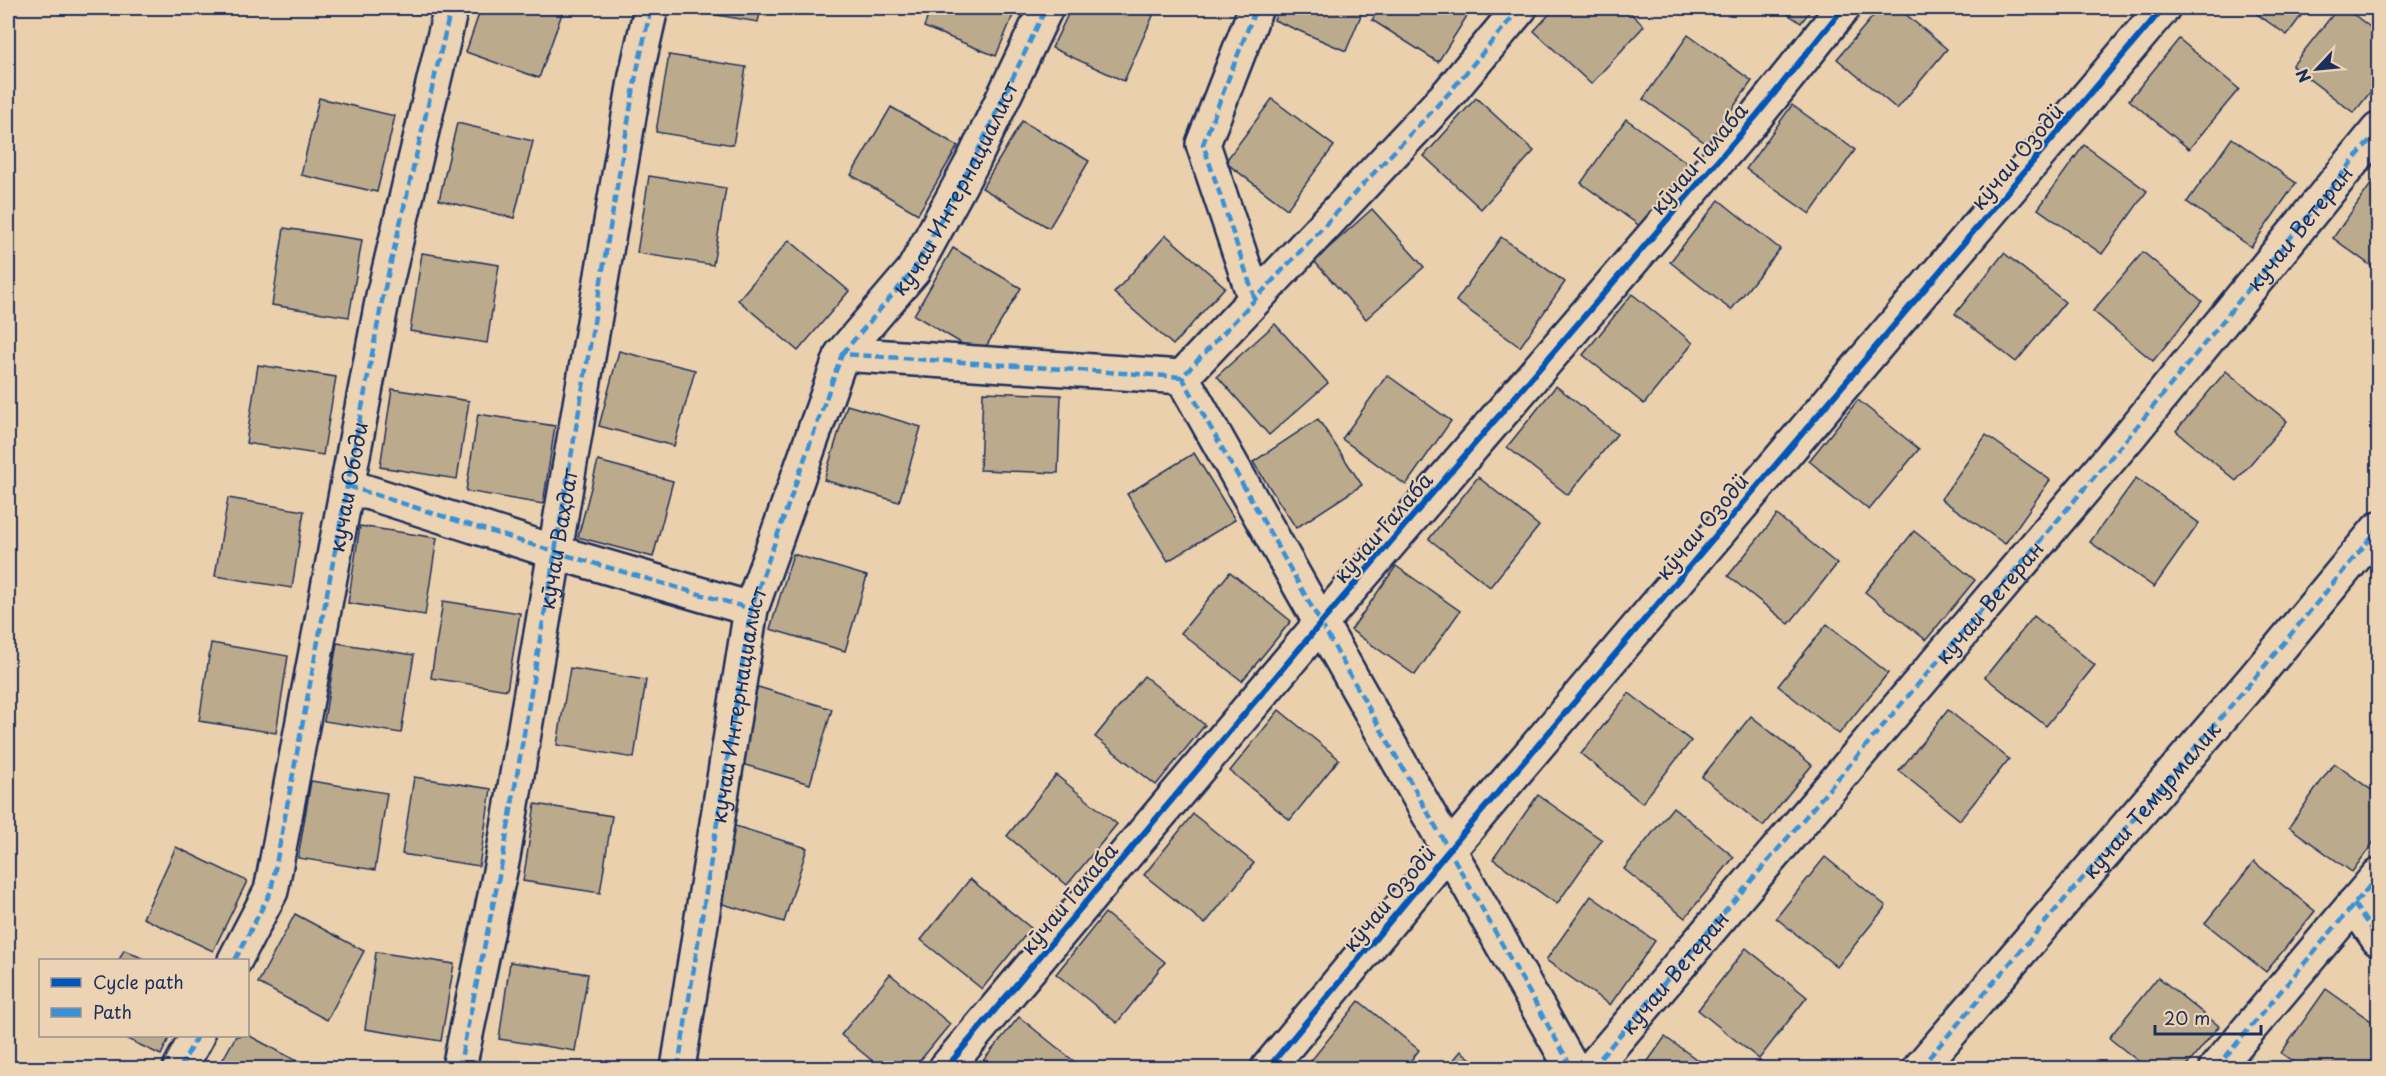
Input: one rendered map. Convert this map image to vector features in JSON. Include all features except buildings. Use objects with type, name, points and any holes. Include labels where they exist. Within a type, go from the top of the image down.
[{"type":"street","name":"кучаи Ободи","points":[[236,959],[271,891],[383,296],[451,8]]},
{"type":"street","name":"кӯчаи Ваҳдат","points":[[459,1068],[503,857],[636,75],[651,8]]},
{"type":"street","name":"кучаи Интернациалист","points":[[678,1068],[751,609],[842,354],[913,271],[974,159],[1046,8]]},
{"type":"street","points":[[1256,8],[1203,144],[1256,298]]},
{"type":"street","points":[[1182,377],[1449,93],[1520,8]]},
{"type":"street","name":"кӯчаи Галаба","points":[[946,1068],[1321,624],[1757,115],[1843,8]]},
{"type":"street","name":"кӯчаи Озодӣ","points":[[1268,1068],[1449,850],[2163,8]]},
{"type":"street","name":"кучаи Ветеран","points":[[1592,1068],[2122,444],[2379,130]]},
{"type":"street","points":[[842,354],[1182,377]]},
{"type":"street","points":[[1182,377],[1572,1068]]},
{"type":"street","points":[[348,486],[555,552],[751,609]]},
{"type":"street","name":"кучаи Темурмалик","points":[[1920,1068],[2253,680],[2379,529]]},
{"type":"street","points":[[2216,1068],[2379,876]]},
{"type":"street","points":[[2354,904],[2379,939]]},
{"type":"street","points":[[180,1068],[196,1037]]},
{"type":"marked path","points":[[236,959],[271,891],[383,296],[451,8]]},
{"type":"marked path","points":[[459,1068],[503,857],[636,75],[651,8]]},
{"type":"marked path","points":[[842,354],[913,271],[974,159],[1046,8]]},
{"type":"marked path","points":[[1255,299],[1203,144],[1256,8]]},
{"type":"marked path","points":[[1520,8],[1449,93],[1182,377],[1572,1068]]},
{"type":"marked path","points":[[1592,1068],[2130,435],[2378,130]]},
{"type":"marked path","points":[[678,1068],[751,609],[842,354],[1182,377]]},
{"type":"marked path","points":[[348,486],[555,552],[751,609]]},
{"type":"marked path","points":[[1920,1068],[2253,680],[2378,529]]},
{"type":"marked path","points":[[2216,1068],[2378,876]]},
{"type":"marked path","points":[[2354,904],[2378,939]]},
{"type":"marked path","points":[[180,1068],[196,1037]]},
{"type":"cycle path","points":[[946,1068],[1321,623],[1757,115],[1843,8]]},
{"type":"cycle path","points":[[1268,1068],[1449,850],[2163,8]]}]
